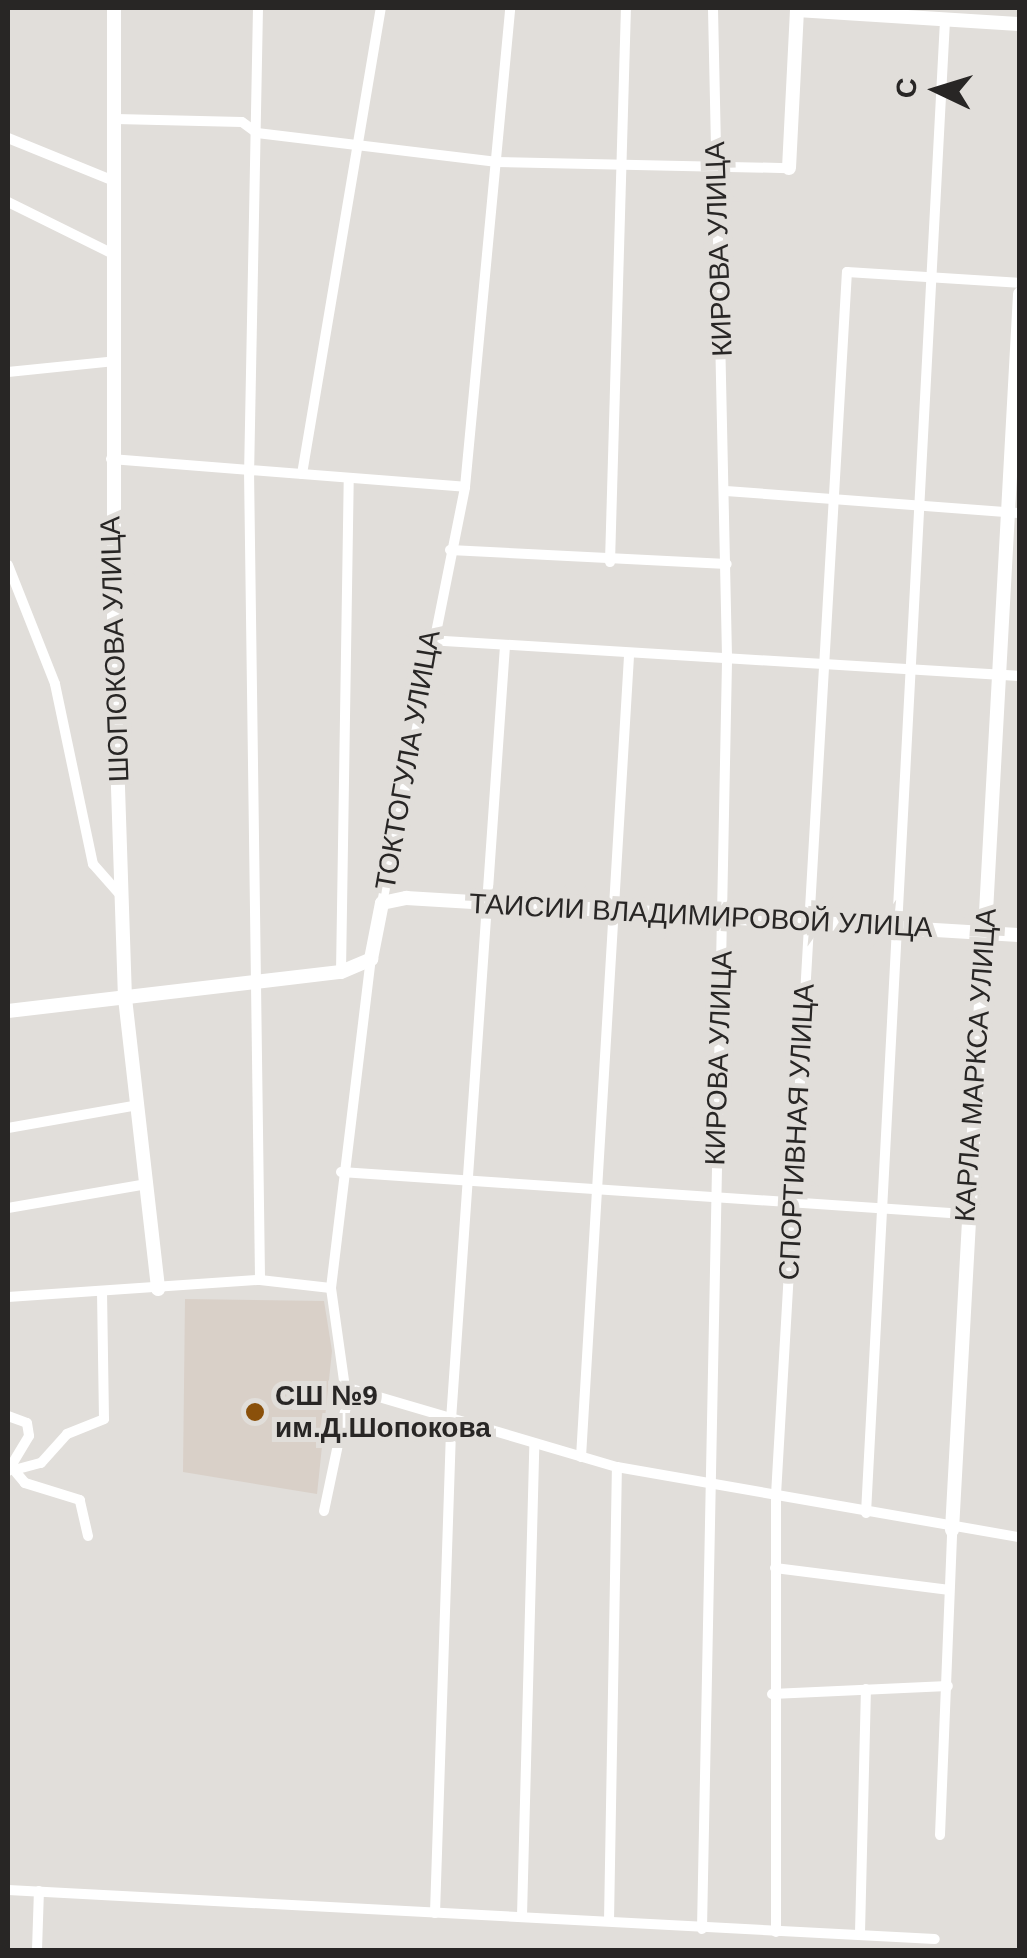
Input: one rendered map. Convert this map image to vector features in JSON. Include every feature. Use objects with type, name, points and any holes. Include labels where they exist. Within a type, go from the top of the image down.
[{"type":"street","name":"ШОПОКОВА УЛИЦА","points":[[114,8],[116,119],[108,362],[125,998],[158,1288]]},
{"type":"street","points":[[258,8],[249,470],[260,982],[260,1280]]},
{"type":"street","points":[[302,474],[352,146],[381,8]]},
{"type":"street","name":"ТОКТОГУЛА УЛИЦА","points":[[324,1512],[345,1387],[330,1288],[340,1172],[371,959],[428,640],[465,487],[510,8]]},
{"type":"street","points":[[610,562],[627,164],[626,8]]},
{"type":"street","name":"КИРОВА УЛИЦА","points":[[702,1929],[714,1194],[725,917],[727,656],[713,8]]},
{"type":"street","points":[[116,119],[242,122],[258,133],[495,162],[790,168],[797,9],[1020,24]]},
{"type":"street","points":[[866,1512],[914,669],[945,21]]},
{"type":"street","points":[[8,138],[114,181]]},
{"type":"street","points":[[8,202],[111,252]]},
{"type":"street","name":"СПОРТИВНАЯ УЛИЦА","points":[[776,1932],[772,1694],[776,1494],[847,272],[933,278]]},
{"type":"street","points":[[933,278],[1020,283]]},
{"type":"street","name":"КАРЛА МАРКСА УЛИЦА","points":[[940,1835],[965,1214],[1013,513],[1020,294]]},
{"type":"street","points":[[8,372],[108,362]]},
{"type":"street","points":[[111,460],[465,487]]},
{"type":"street","points":[[341,972],[350,478]]},
{"type":"street","points":[[726,491],[833,503],[1013,513]]},
{"type":"street","points":[[450,550],[610,562],[727,564]]},
{"type":"street","points":[[9,571],[55,684],[94,864],[124,899]]},
{"type":"street","points":[[428,640],[1020,676]]},
{"type":"street","points":[[435,1913],[451,1420],[473,1180],[505,646]]},
{"type":"street","points":[[581,1458],[602,1185],[629,655]]},
{"type":"street","name":"ТАИСИИ ВЛАДИМИРОВОЙ УЛИЦА","points":[[382,903],[616,909],[809,926],[1020,935]]},
{"type":"street","points":[[8,1011],[341,972],[371,959]]},
{"type":"street","points":[[8,1128],[139,1105]]},
{"type":"street","points":[[340,1172],[602,1185],[965,1214]]},
{"type":"street","points":[[8,1208],[147,1184]]},
{"type":"street","points":[[8,1297],[128,1292],[260,1280],[330,1288]]},
{"type":"street","points":[[11,1471],[41,1463],[67,1434],[104,1419],[102,1293]]},
{"type":"street","points":[[345,1387],[617,1467],[952,1530],[1020,1537]]},
{"type":"street","points":[[8,1416],[27,1423],[29,1436],[11,1471]]},
{"type":"street","points":[[522,1916],[534,1444]]},
{"type":"street","points":[[609,1921],[617,1467]]},
{"type":"street","points":[[11,1471],[25,1483],[80,1500],[88,1536]]},
{"type":"street","points":[[775,1568],[948,1590]]},
{"type":"street","points":[[772,1694],[948,1686]]},
{"type":"street","points":[[860,1934],[866,1690]]},
{"type":"street","points":[[8,1890],[935,1939]]},
{"type":"street","points":[[36,1950],[39,1891]]},
{"type":"shaded area","name":"СШ №9 им.Д.Шопокова","points":[[185,1299],[324,1301],[332,1351],[317,1494],[183,1472]]},
{"type":"place","name":"СШ №9 им.Д.Шопокова","points":[[255,1412]]}]
